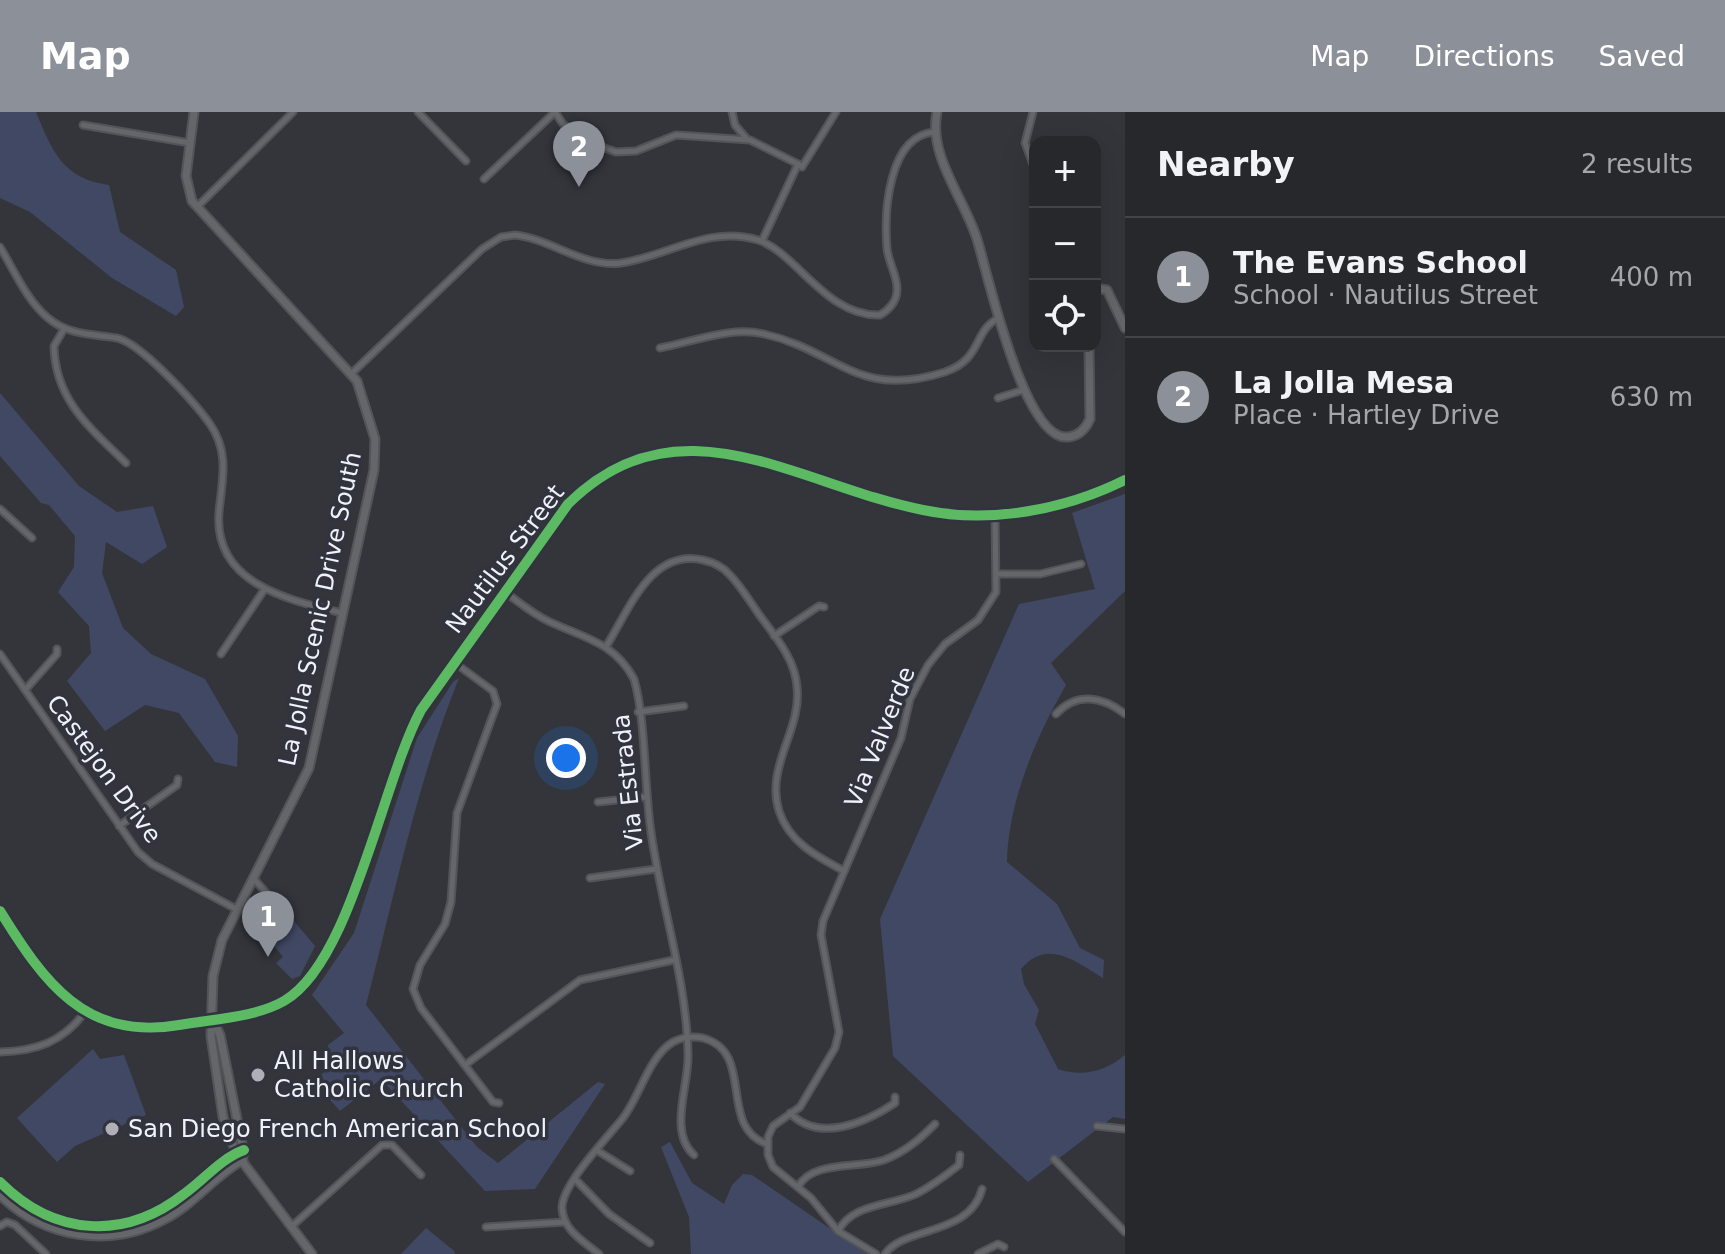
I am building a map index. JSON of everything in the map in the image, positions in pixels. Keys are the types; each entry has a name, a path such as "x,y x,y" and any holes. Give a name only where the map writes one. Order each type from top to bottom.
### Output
{"main road":[{"name":"La Jolla Scenic Drive South","path":"194,112 187,186 197,207 351,374 368,408 376,447 309,768 216,961 212,1019 220,1035 243,1160"},
{"path":"937,112 935,132 938,152 972,225 1023,390 1050,433 1073,437 1086,428 1091,412 1089,352"},
{"path":"1101,289 1107,290 1125,328"},
{"name":"Nautilus Street","path":"85,1012 133,1028 156,1029 260,1011 282,1003 299,992 323,961 345,916 403,744 455,662 568,504 585,487 648,453 686,448 722,451 912,508 960,515 995,515 1078,499 1125,480"},
{"path":"0,911 47,981 85,1012"},
{"path":"0,1182 21,1202 44,1215 74,1225 102,1228 129,1224 162,1211 240,1152"},
{"path":"0,1195 28,1217 72,1235 117,1235 165,1219 243,1160 312,1254"}],"street":[{"path":"197,207 293,112"},
{"path":"418,112 466,161"},
{"path":"484,179 555,112 563,124 616,152 636,151 676,135 750,140"},
{"path":"732,112 735,125 750,140 802,167 836,112"},
{"path":"1029,154 1025,143 1033,112"},
{"path":"83,125 190,143"},
{"path":"351,374 482,249 501,237 522,236 576,256 610,263 643,258 705,237 727,235 762,241 813,287 872,315 885,313 893,304 898,289 887,249 893,178 907,145 916,136 935,132"},
{"path":"762,241 798,164"},
{"path":"0,247 33,301 64,329 118,338 139,349 209,424 224,456 220,539 232,562 275,596 342,613"},
{"path":"660,348 750,332 775,337 857,375 905,379 947,371 965,362 973,356 983,332 1000,317"},
{"path":"64,329 54,346 60,386 79,417 126,463"},
{"path":"998,398 1023,390"},
{"path":"0,509 32,538"},
{"name":"Via Valverde","path":"767,1144 773,1126 800,1107 835,1048 839,1032 821,935 823,921 901,738 916,688 935,654 985,611 996,592 995,515"},
{"path":"607,645 651,574 667,563 698,558 723,568 774,636 795,672 798,706 775,779 778,807 802,845 844,871"},
{"path":"998,574 1040,574 1081,564"},
{"path":"221,654 264,590"},
{"name":"Via Estrada","path":"506,593 544,619 607,645 626,665 634,679 656,869 688,1036 687,1083 681,1115 685,1143 694,1155"},
{"path":"774,636 819,606 824,607"},
{"path":"25,690 57,654 57,649"},
{"name":"Castejon Drive","path":"0,654 119,826 152,864 238,910"},
{"path":"455,662 493,691 497,704 457,813 451,902 445,924 420,965 413,989 421,1008 493,1102 499,1103"},
{"path":"1056,714 1070,702 1089,698 1115,706 1125,714"},
{"path":"638,712 684,706"},
{"path":"119,826 177,785 178,779"},
{"path":"598,802 646,797"},
{"path":"590,878 656,869"},
{"path":"254,879 285,914"},
{"path":"465,1065 580,980 674,960"},
{"path":"0,1052 44,1047 85,1012"},
{"path":"599,1254 565,1222 563,1201 575,1179 635,1101 660,1054 673,1042 688,1036 706,1038 722,1051 737,1083 739,1120 752,1140 767,1144 773,1167 798,1187 838,1231 876,1254"},
{"path":"790,1113 813,1127 843,1127 878,1114 895,1103 895,1097"},
{"path":"798,1187 803,1177 813,1172 866,1165 895,1155 916,1142 935,1124"},
{"path":"1097,1126 1125,1129"},
{"path":"291,1227 382,1145 392,1145 421,1175"},
{"path":"598,1151 630,1171"},
{"path":"838,1231 850,1215 898,1201 935,1183 959,1165 960,1155"},
{"path":"1054,1159 1125,1232"},
{"path":"575,1179 609,1214 650,1243"},
{"path":"885,1254 893,1245 928,1234 963,1215 979,1202 982,1189"},
{"path":"0,1226 7,1222 15,1225 46,1254"},
{"path":"486,1227 565,1222"},
{"path":"978,1254 998,1244 1004,1247"}],"shaded area":[{"path":"0,112 36,112 54,151 70,170 93,182 109,185 120,232 176,270 184,307 176,316 112,278 30,212 0,198"},
{"path":"0,393 79,486 117,512 153,506 167,547 142,564 106,542 102,573 123,628 151,654 205,679 238,736 237,767 215,762 179,713 145,705 105,731 67,681 91,653 89,626 58,592 74,567 75,536 0,456"},
{"path":"1125,494 1125,591 1051,663 1066,685 1034,748 1018,793 1007,862 1057,904 1080,948 1104,960 1103,978 1072,960 1051,954 1031,960 1021,969 1024,984 1039,1010 1035,1024 1058,1069 1076,1073 1093,1071 1125,1055 1125,1119 1113,1117 1028,1182 893,1056 880,919 1019,604 1095,589 1072,513"},
{"path":"459,678 418,799 366,1005 477,1147 498,1163 598,1082 605,1084 535,1189 485,1191 381,1079 340,1111 314,1082 329,1067 328,1045 344,1033 312,995 354,933 417,738 453,682"},
{"path":"292,919 315,946 300,976 292,979 276,963 283,957 271,942 283,921"},
{"path":"93,1049 100,1059 124,1055 146,1115 75,1146 57,1162 17,1118"},
{"path":"670,1142 692,1183 724,1204 732,1185 743,1174 752,1175 867,1254 691,1254 689,1217 661,1147"},
{"path":"426,1228 454,1251 455,1254 401,1254"}],"cycle path":[{"path":"0,911 51,982 71,1001 93,1015 118,1024 146,1028 179,1025 246,1014 284,1001 308,981 347,911 421,710 568,504 610,472 653,455 696,451 740,456 876,498 948,514 1026,512 1077,499 1125,480"},
{"path":"0,1182 21,1200 66,1222 90,1226 114,1225 138,1220 161,1209 227,1159 244,1150"}],"place":[{"name":"La Jolla Mesa","path":"579,187"},
{"name":"The Evans School","path":"268,957"},
{"name":"All Hallows Catholic Church","path":"258,1075"},
{"name":"San Diego French American School","path":"112,1129"}]}
